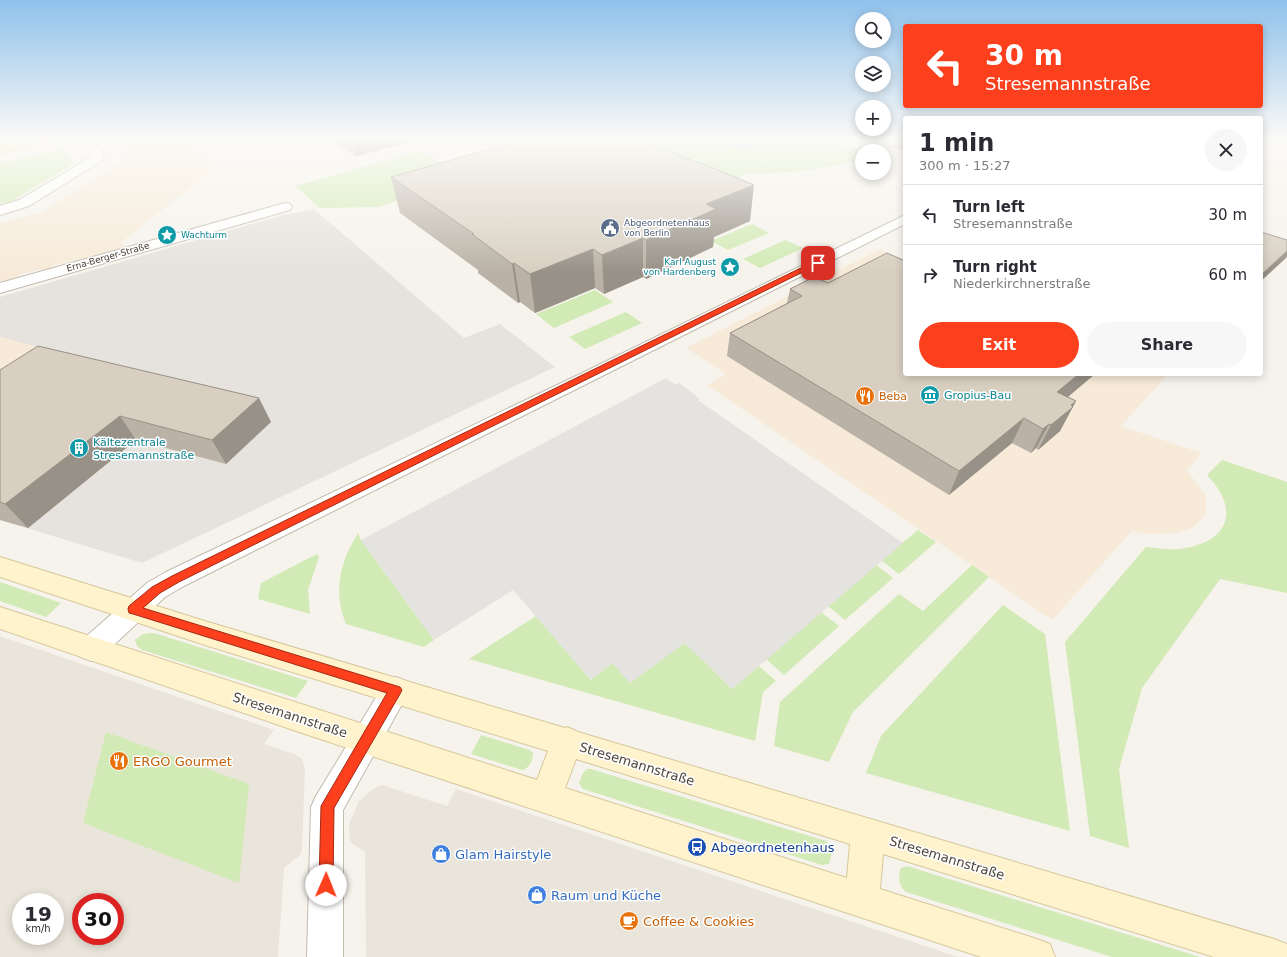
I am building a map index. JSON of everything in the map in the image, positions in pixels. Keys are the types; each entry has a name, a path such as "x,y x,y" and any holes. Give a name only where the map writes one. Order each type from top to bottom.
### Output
{"main road":[{"name":"Stresemannstraße","path":"0,567 396,690 1274,957"},
{"name":"Stresemannstraße","path":"0,618 367,740 1037,957"},
{"path":"546,798 567,742"},
{"path":"862,900 868,834"}],"street":[{"path":"0,211 24,203 57,183"},
{"name":"Erna-Berger-Straße","path":"0,288 285,207"},
{"path":"91,649 133,609 156,590 175,579 598,372 903,219"},
{"path":"324,957 327,806 396,690"}],"shaded area":[{"path":"88,183 197,183 121,242 125,248 79,261 74,260 54,265 52,268 44,271 40,269 19,275 17,278 9,281 0,281 0,223 41,213"},
{"path":"314,209 464,338 500,324 555,367 142,563 0,520 76,357 0,337 0,297 283,215"},
{"path":"880,249 903,259 903,376 1166,376 1121,426 1201,453 1187,470 1206,496 1206,510 1203,518 1192,528 1177,533 1148,534 1132,531 1052,620 707,385 726,374 686,348"},
{"path":"0,337 76,357 0,406"},
{"path":"666,378 676,385 679,383 700,399 698,400 903,543 732,689 685,643 630,683 612,663 591,680 513,590 434,640 361,540"},
{"path":"0,636 274,730 264,744 294,754 302,759 305,769 302,849 300,855 284,868 278,957 0,957"},
{"path":"382,785 447,806 456,789 958,957 366,957 365,852 350,842 349,824 359,801 373,789"}],"green space":[{"path":"0,183 42,183 10,202 0,204"},
{"path":"307,183 454,183 377,207 320,208 295,186"},
{"path":"752,224 769,233 728,250 711,241"},
{"path":"785,240 803,248 760,268 743,259"},
{"path":"595,290 613,302 554,328 536,314"},
{"path":"626,312 642,323 585,349 569,337"},
{"path":"1222,460 1287,482 1287,593 1220,579 1142,688 1119,769 1129,848 1090,836 1065,642 1146,547 1171,549 1186,548 1201,544 1213,537 1221,529 1225,520 1226,510 1223,499 1217,487 1207,475"},
{"path":"918,530 936,542 899,574 881,560"},
{"path":"358,533 361,540 434,640 424,647 346,624 340,600 340,577 347,555"},
{"path":"317,554 319,557 308,590 310,614 258,599 261,583"},
{"path":"876,565 893,578 845,620 828,606"},
{"path":"972,565 989,577 853,712 829,762 774,746 780,702 899,594 923,611"},
{"path":"0,582 61,603 46,617 0,601"},
{"path":"1003,605 1045,634 1070,831 866,773 881,736"},
{"path":"821,612 839,626 784,675 766,659"},
{"path":"536,616 591,680 612,663 685,643 732,689 759,666 776,681 763,692 755,741 469,659"},
{"path":"154,633 308,681 296,698 142,650 137,646 135,640 143,634"},
{"path":"106,732 249,784 239,883 83,823"},
{"path":"481,735 530,750 533,753 530,764 527,768 522,770 471,754"},
{"path":"587,769 826,841 830,846 831,852 829,864 822,865 583,789 579,783 583,773"},
{"path":"907,866 1200,957 1112,957 906,892 901,887 899,874 901,868"}],"building":[{"path":"399,183 748,183 754,185 706,204 716,209 646,240 643,238 602,255 593,249 530,274 514,263 512,264 472,234 474,234"},
{"path":"1263,233 1287,240 1287,251 1263,273"},
{"name":"Gropius-Bau","path":"887,253 903,260 903,376 1077,376 1057,392 1076,401 1071,405 1073,407 1051,425 1049,424 1043,429 1024,418 959,471 730,333 802,296 790,289 814,277 828,283"},
{"path":"38,346 259,398 212,440 120,416 5,504 0,502 0,370"}],"place":[{"name":"Abgeordnetenhaus von Berlin","path":"610,228"},
{"name":"Wachturm","path":"167,235"},
{"name":"Karl August von Hardenberg","path":"730,267"},
{"name":"Gropius-Bau","path":"930,395"},
{"name":"Beba","path":"865,396"},
{"name":"Kältezentrale Stresemannstraße","path":"79,448"},
{"name":"ERGO Gourmet","path":"119,761"},
{"name":"Abgeordnetenhaus","path":"697,847"},
{"name":"Glam Hairstyle","path":"441,854"},
{"name":"Raum und Küche","path":"537,895"},
{"name":"Coffee & Cookies","path":"629,921"}],"route":[{"path":"326,885 327,806 396,690 208,634 133,609 156,590 175,579 585,379 818,263"}]}
